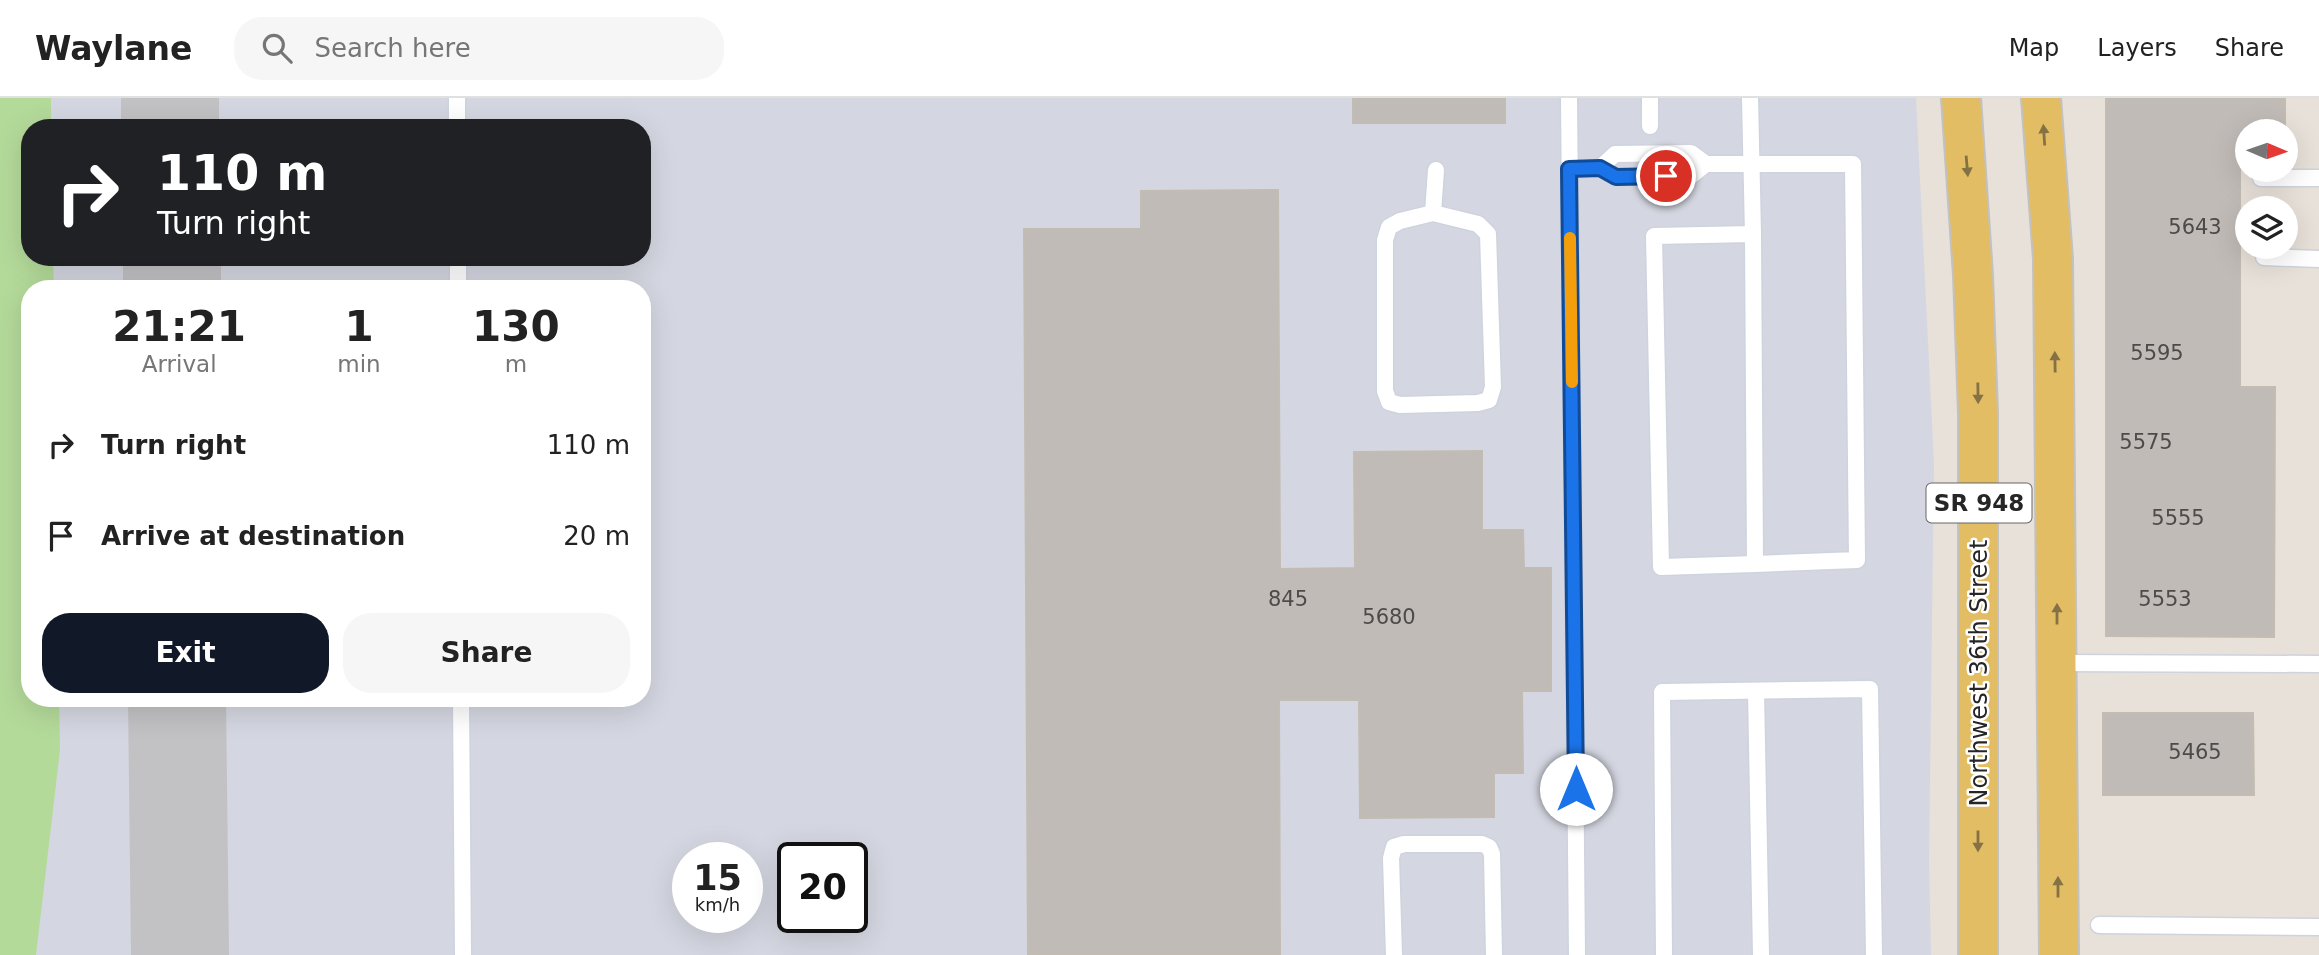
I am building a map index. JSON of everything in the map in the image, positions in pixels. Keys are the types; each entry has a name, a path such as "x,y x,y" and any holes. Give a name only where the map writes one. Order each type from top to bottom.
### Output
{"main road":[{"name":"Northwest 36th Street","path":"1961,98 1973,262 1978,400 1978,955"},
{"name":"SR 948","path":"2041,98 2053,259 2059,955"}],"lane":[{"path":"457,98 457,119"},
{"path":"1569,98 1577,955"},
{"path":"1650,98 1650,126"},
{"path":"1750,98 1755,564"},
{"path":"1600,168 1615,154 1691,153 1706,164"},
{"path":"1569,169 1600,168 1616,177 1628,177 1692,174 1706,164 1853,164 1857,560 1661,567 1654,236 1753,234"},
{"path":"1433,213 1436,170"},
{"path":"2298,178 2319,178"},
{"path":"1433,213 1478,224 1488,234 1493,387 1489,400 1478,403 1400,405 1389,402 1385,391 1385,240 1389,227 1400,221 1433,213"},
{"path":"2298,258 2319,259"},
{"path":"2057,663 2319,664"},
{"path":"1664,955 1662,692 1870,689 1874,955"},
{"path":"1756,691 1761,955"},
{"path":"461,707 463,955"},
{"path":"1394,955 1391,858 1394,846 1482,844 1489,847 1492,854 1494,955"},
{"path":"2099,925 2319,927"}],"shaded area":[{"path":"0,98 1916,98 1934,464 1929,860 1931,955 0,955"}],"green space":[{"path":"0,98 51,98 51,119 21,119 21,266 53,266 54,280 21,280 21,707 59,707 60,750 36,955 0,955"}],"building":[{"path":"1353,98 1505,98 1505,123 1353,123"},
{"path":"2106,98 2285,98 2285,119 2235,119 2235,182 2240,182 2240,196 2235,196 2235,259 2240,259 2240,387 2275,387 2274,637 2106,636"},
{"path":"1278,190 1280,569 1355,568 1354,452 1482,451 1482,530 1523,530 1524,568 1551,568 1551,691 1522,691 1523,773 1494,773 1494,817 1360,818 1359,700 1279,700 1280,955 1028,955 1024,229 1141,229 1141,191"},
{"path":"2103,713 2253,713 2254,795 2103,795"}],"taxiway":[{"path":"170,98 170,119"},
{"path":"172,266 172,280"},
{"path":"177,707 180,955"}],"slow traffic":[{"path":"1570,238 1572,382"}],"route":[{"path":"1576,789 1569,169 1600,168 1616,177 1666,176"}]}
